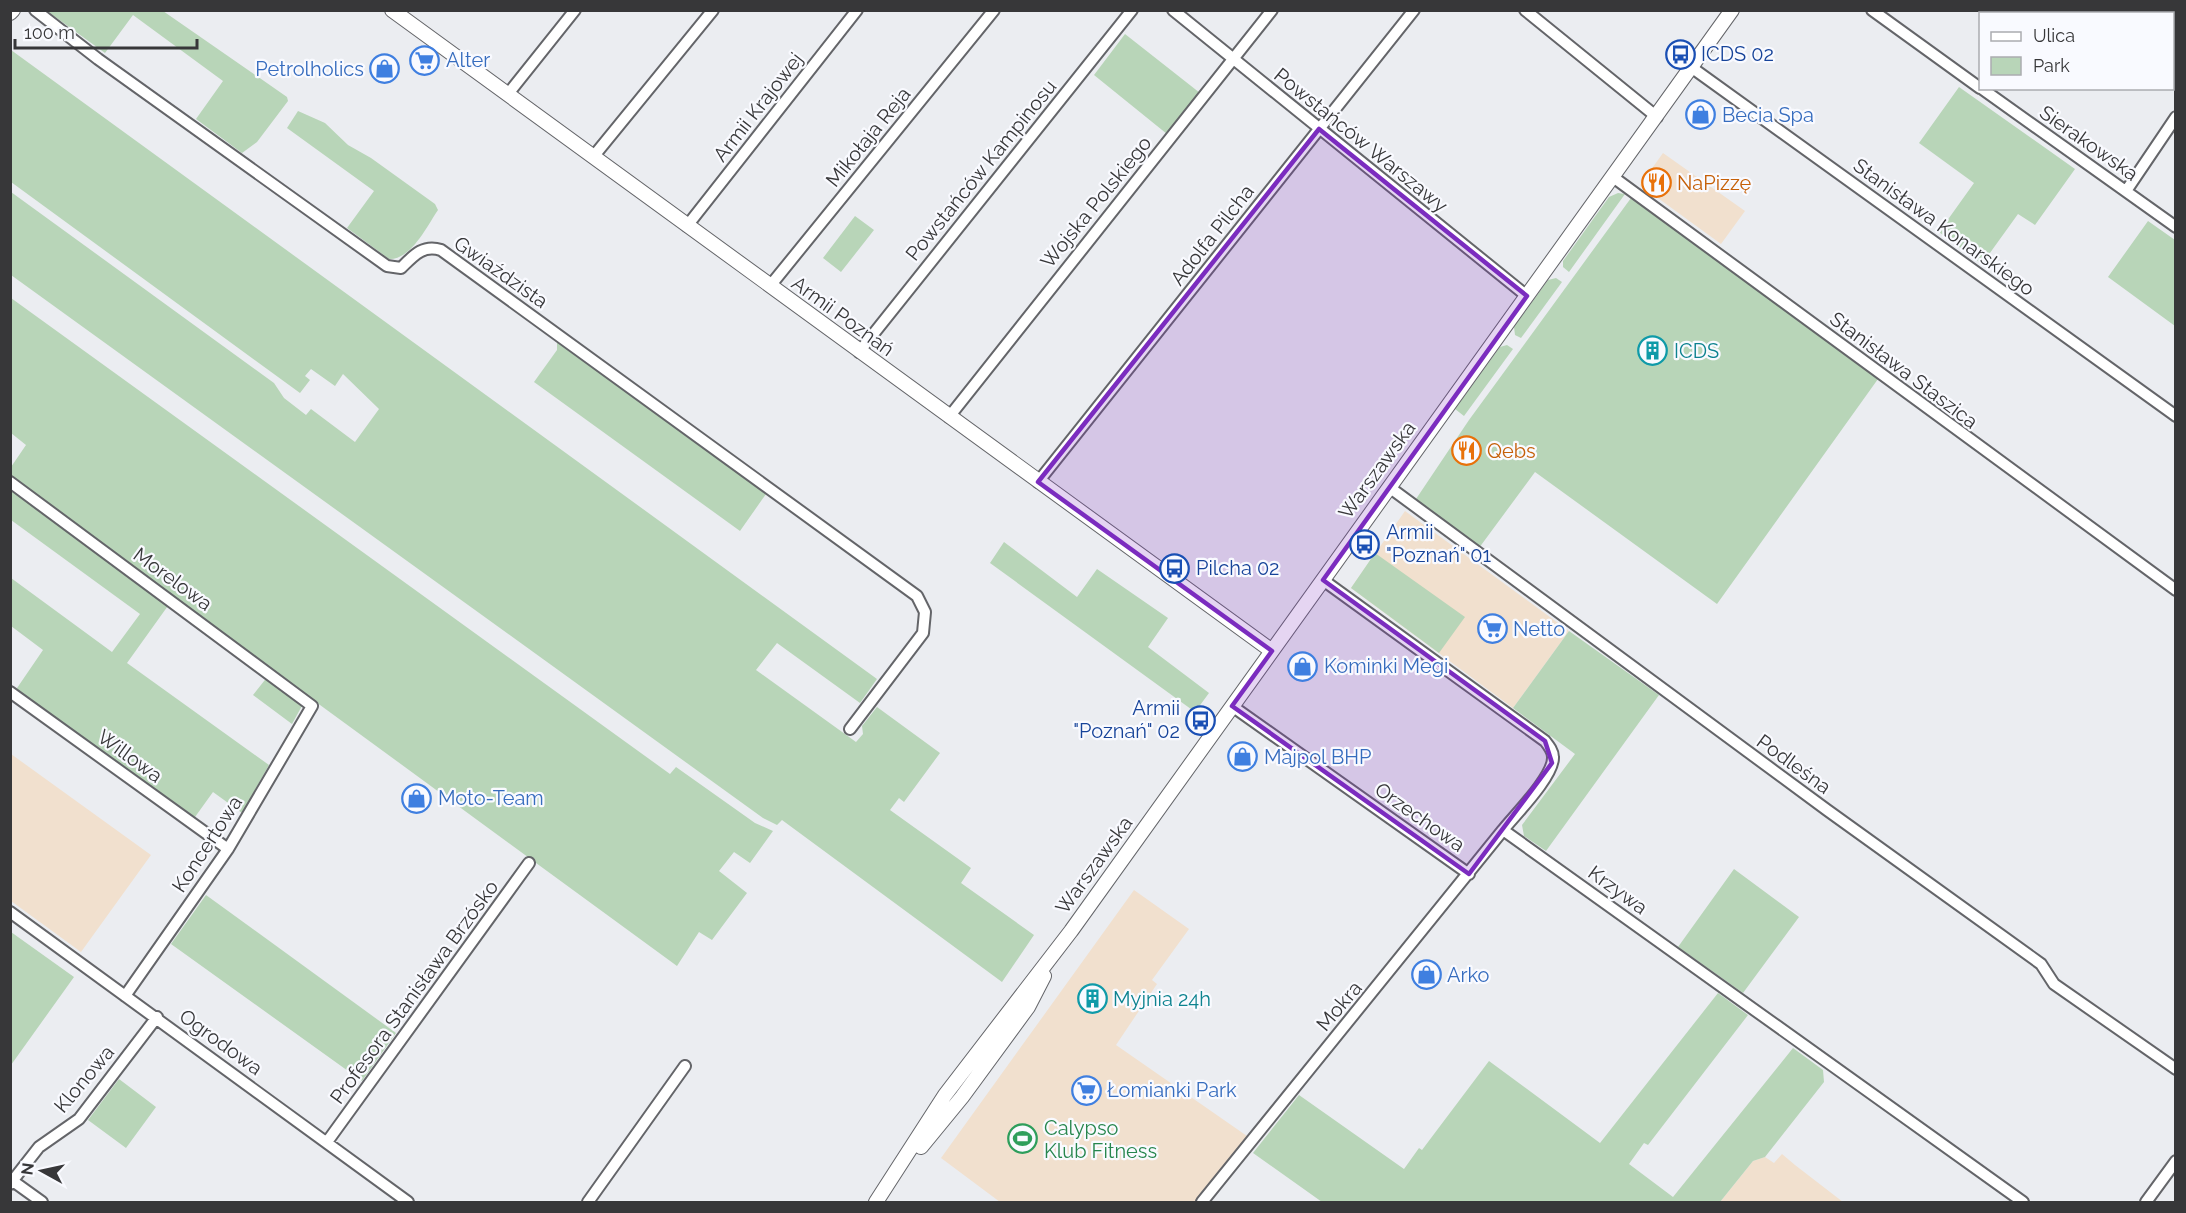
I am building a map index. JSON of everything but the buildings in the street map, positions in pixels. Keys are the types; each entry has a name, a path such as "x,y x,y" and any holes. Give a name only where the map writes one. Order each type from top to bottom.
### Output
{"street":[{"name":"Gwiaździsta","path":"35,10 98,59 387,266 401,268 423,249 431,247 441,250 917,596 925,612 925,626 921,636 850,729"},
{"name":"Armii Poznań","path":"393,10 1272,651"},
{"path":"508,94 575,10"},
{"path":"593,157 713,10"},
{"name":"Armii Krajowej","path":"687,226 857,10"},
{"name":"Mikołaja Reja","path":"770,286 994,10"},
{"name":"Powstańców Kampinosu","path":"859,352 1132,10"},
{"name":"Powstańców Warszawy","path":"1173,10 1527,296"},
{"name":"Wojska Polskiego","path":"949,417 1272,10"},
{"name":"Adolfa Pilcha","path":"1038,482 1414,10"},
{"path":"1525,10 1657,117"},
{"name":"Warszawska","path":"876,1203 944,1109 1028,1007 1055,953 1732,10"},
{"name":"Sierakowska","path":"1872,10 1979,87"},
{"name":"Stanisława Konarskiego","path":"1691,67 2175,416"},
{"name":"Sierakowska","path":"1984,90 2175,227"},
{"path":"2126,191 2175,117"},
{"name":"Stanisława Staszica","path":"1613,177 2175,590"},
{"name":"Morelowa","path":"10,482 312,706"},
{"name":"Podleśna","path":"1389,487 1827,810 2041,964 2054,984 2175,1069"},
{"path":"1323,580 1545,741 1553,756 1548,773 1503,830"},
{"name":"Willowa","path":"10,692 228,849"},
{"name":"Koncertowa","path":"125,996 228,849 312,706"},
{"name":"Orzechowa","path":"1232,706 1469,874"},
{"name":"Mokra","path":"1202,1203 1503,830"},
{"name":"Krzywa","path":"1503,830 2023,1203"},
{"name":"Profesora Stanisława Brzósko","path":"327,1142 529,863"},
{"name":"Ogrodowa","path":"10,912 157,1017 408,1203"},
{"name":"Klonowa","path":"11,1181 39,1148 79,1119 157,1017"},
{"path":"588,1203 685,1066"},
{"path":"2146,1203 2175,1161"},
{"path":"11,1181 42,1203"}],"highlighted area":[{"path":"1319,129 1527,296 1323,580 1545,741 1552,763 1469,874 1232,706 1272,651 1038,482"}],"shaded area":[{"path":"1663,153 1745,211 1721,244 1640,185"},
{"path":"1405,511 1569,631 1513,708 1351,588"},
{"path":"11,754 151,855 81,952 11,901"},
{"name":"Łomianki Park","path":"1134,890 1189,929 1152,980 1157,984 1116,1045 1247,1136 1194,1202 1000,1202 941,1158"},
{"path":"1782,1154 1843,1202 1720,1202 1753,1161 1765,1157 1774,1163"}],"green space":[{"path":"47,11 163,11 287,97 288,101 257,142 242,153 196,119 223,81 133,15 105,53"},
{"path":"1125,34 1200,93 1167,134 1094,75"},
{"path":"11,50 877,679 860,703 777,643 756,670 856,742 863,734 862,726 877,707 940,753 904,802 899,798 890,810 971,868 961,883 1034,935 1002,982 782,820 777,825 763,818 11,275 11,192 274,383 284,398 306,415 311,409 355,442 379,409 343,374 335,386 311,369 305,376 310,380 300,393 11,182"},
{"path":"1959,87 2075,169 2035,225 2018,214 1982,264 1939,232 1974,183 1919,143"},
{"path":"298,111 325,123 348,145 371,158 435,204 438,210 418,241 404,254 389,259 347,228 374,191 287,128"},
{"path":"1618,193 1625,194 1569,272 1563,267 1563,261 1609,197"},
{"path":"1631,198 1878,379 1717,604 1535,472 1479,548 1416,499 1469,420"},
{"path":"855,216 874,230 841,272 823,258"},
{"path":"2148,221 2175,240 2175,326 2108,277"},
{"path":"1556,278 1562,282 1521,338 1515,335 1514,327 1548,280"},
{"path":"11,298 670,774 676,767 755,823 773,831 750,863 734,852 719,871 747,893 712,940 699,932 677,966 11,479 11,467 26,445 11,433"},
{"path":"557,341 766,494 740,531 534,382 557,350"},
{"path":"1507,345 1513,349 1464,416 1455,409 1500,347"},
{"path":"12,488 170,603 127,663 269,765 242,813 213,792 195,817 15,691 43,650 11,626 11,578 112,652 140,614 11,520"},
{"path":"1004,542 1077,597 1097,569 1168,618 1148,647 1209,693 1195,712 990,563"},
{"path":"1375,553 1465,617 1439,653 1351,588"},
{"path":"1569,631 1659,695 1546,851 1524,836 1522,825 1575,754 1513,708"},
{"path":"268,676 303,704 292,724 253,695"},
{"path":"1734,869 1799,917 1743,993 1678,947"},
{"path":"206,895 396,1033 362,1081 171,944"},
{"path":"11,932 74,977 10,1065"},
{"path":"1718,993 1748,1015 1648,1145 1644,1143 1629,1164 1673,1197 1793,1048 1823,1070 1824,1082 1765,1157 1753,1161 1720,1202 1322,1202 1253,1153 1299,1095 1404,1169 1419,1148 1422,1150 1489,1061 1600,1143"},
{"path":"119,1079 156,1107 126,1148 88,1120"}],"place":[{"name":"ICDS 02","path":"1680,54"},
{"name":"Alter","path":"425,60"},
{"name":"Petrolholics","path":"385,69"},
{"name":"Becia Spa","path":"1701,115"},
{"name":"NaPizzę","path":"1656,183"},
{"name":"ICDS","path":"1653,351"},
{"name":"Qebs","path":"1466,451"},
{"name":"Armii \"Poznań\" 01","path":"1365,544"},
{"name":"Pilcha 02","path":"1175,568"},
{"name":"Netto","path":"1492,629"},
{"name":"Kominki Megi","path":"1303,666"},
{"name":"Armii \"Poznań\" 02","path":"1201,720"},
{"name":"Majpol BHP","path":"1243,757"},
{"name":"Moto-Team","path":"417,798"},
{"name":"Arko","path":"1426,975"},
{"name":"Myjnia 24h","path":"1092,999"},
{"name":"Łomianki Park","path":"1086,1090"},
{"name":"Calypso Klub Fitness","path":"1023,1139"}]}
